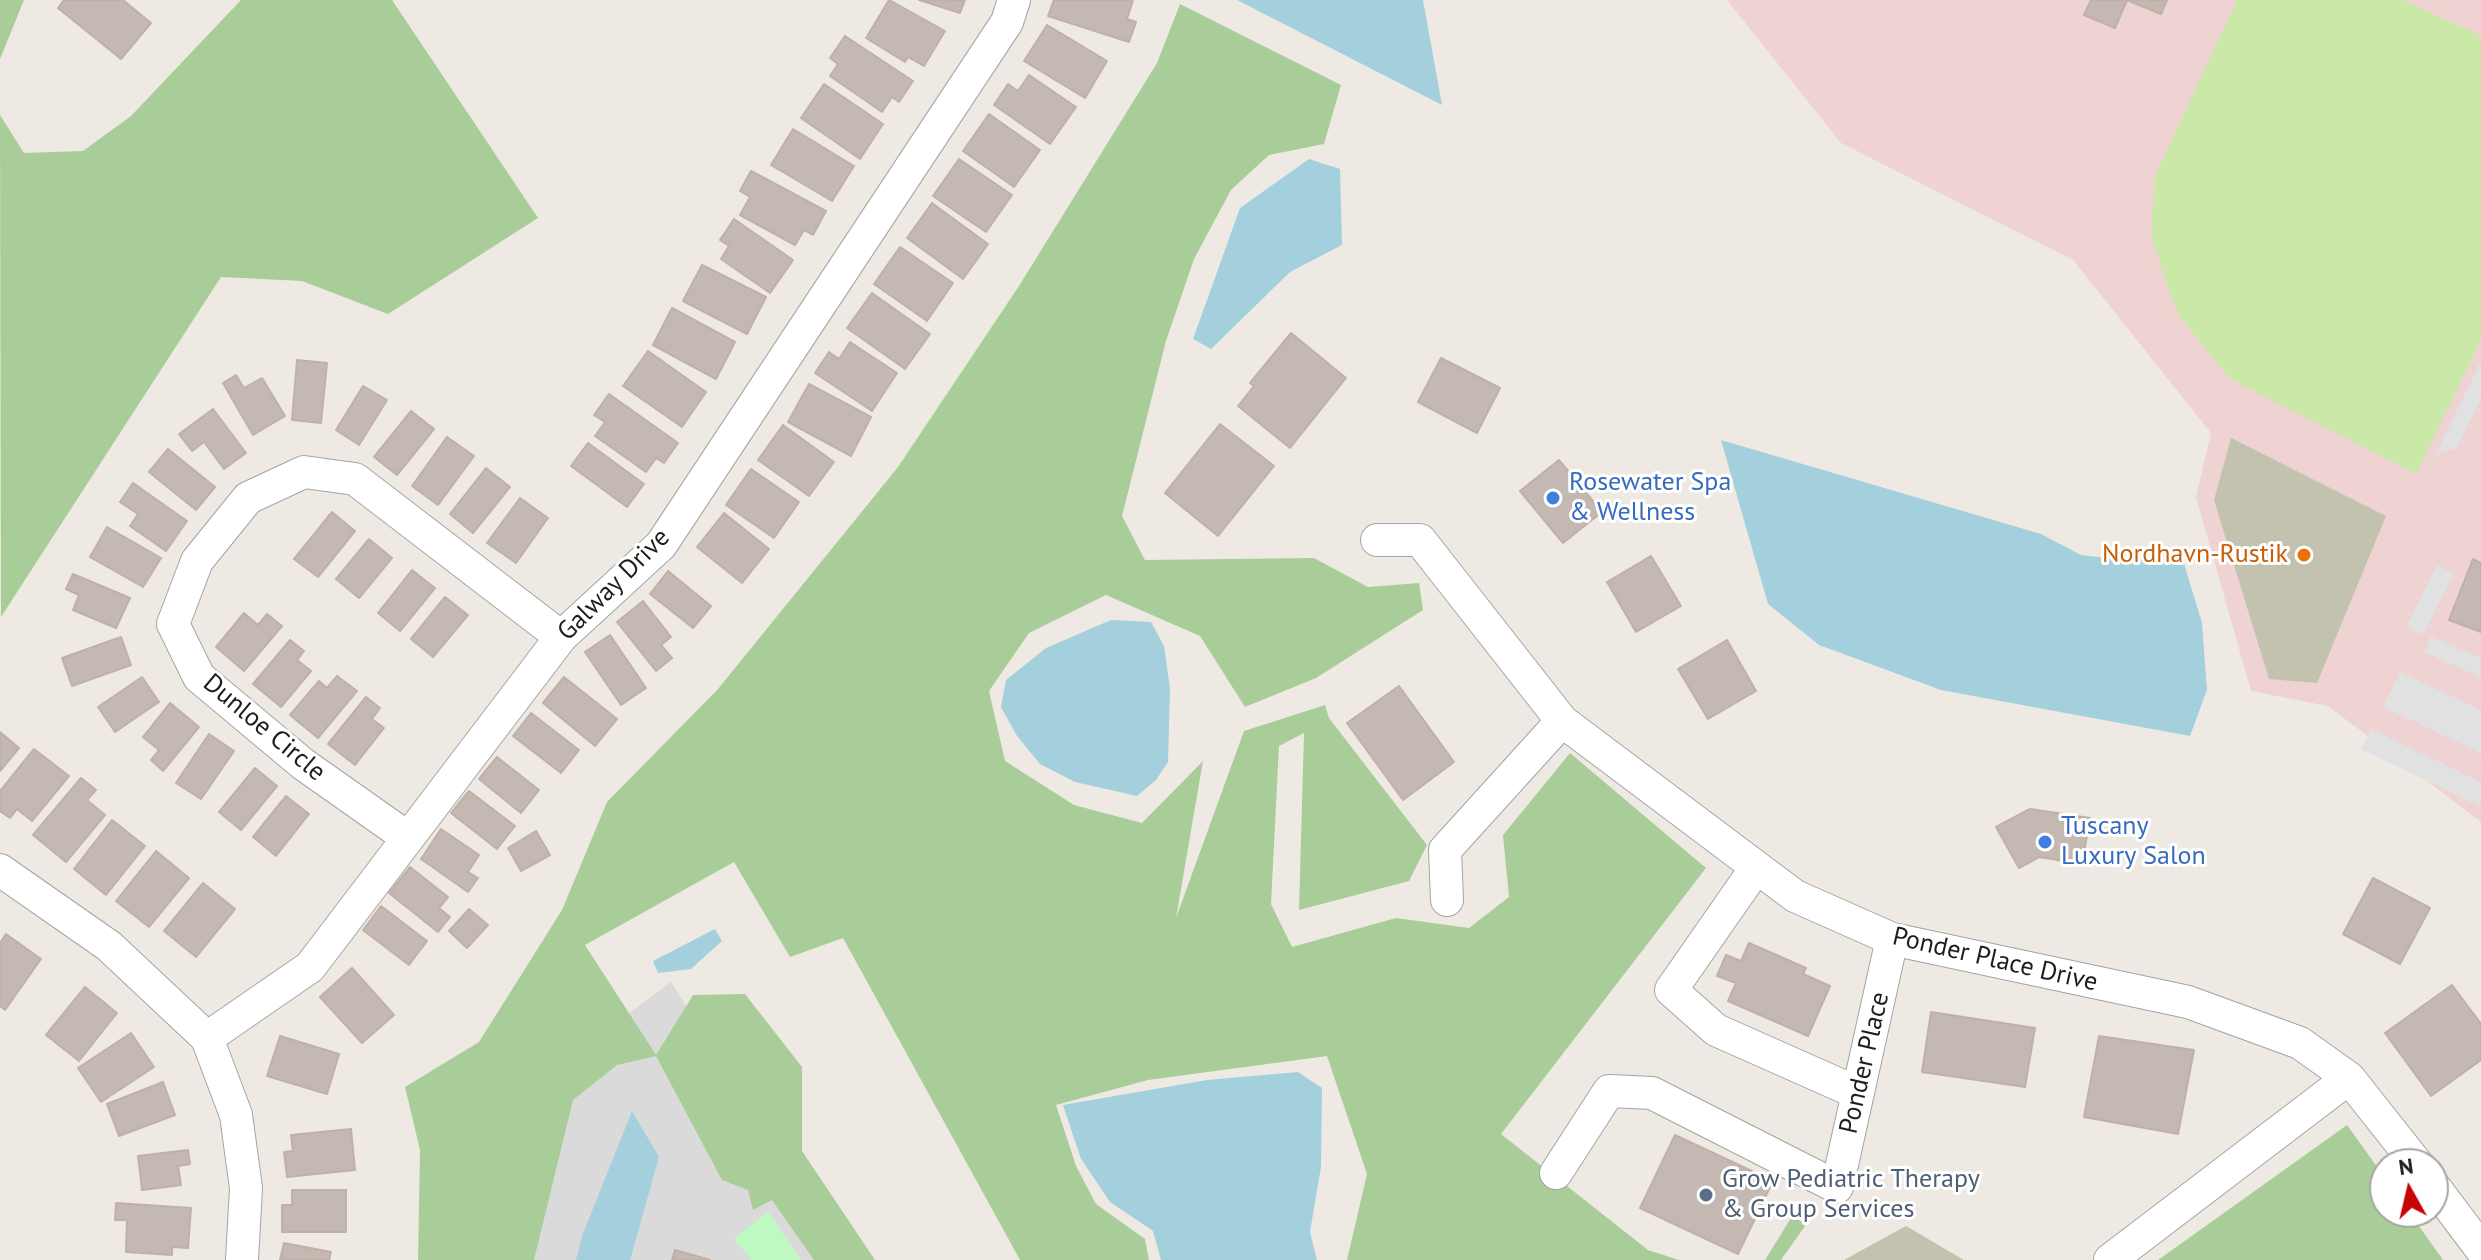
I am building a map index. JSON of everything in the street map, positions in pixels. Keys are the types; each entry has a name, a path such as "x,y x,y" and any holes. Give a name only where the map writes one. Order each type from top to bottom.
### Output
{"street":[{"name":"Galway Drive","path":"207,1038 310,967 561,637 661,545 1007,22 1014,0"},
{"name":"Dunloe Circle","path":"408,838 303,764 199,677 173,624 197,561 248,498 304,472 355,479 561,637"},
{"name":"Ponder Place Drive","path":"1377,540 1420,540 1562,721 1795,896 1892,939 2188,1002 2300,1043 2349,1078 2404,1148"},
{"path":"1447,900 1445,850 1562,721"},
{"path":"1756,868 1671,990 1716,1030 1858,1093"},
{"path":"0,870 109,946 207,1038 236,1115 246,1188 242,1260"},
{"name":"Ponder Place","path":"1556,1173 1609,1091 1652,1093 1837,1187 1892,939"},
{"path":"2110,1260 2349,1078"},
{"path":"2449,1206 2481,1249"}],"shaded area":[{"path":"1727,0 2481,0 2481,822 2328,706 2251,691 2196,497 2211,433 2073,260 1841,143"},
{"path":"2481,360 2481,399 2457,448 2435,456"},
{"path":"2231,438 2386,516 2317,683 2269,679 2214,500"},
{"path":"2437,565 2454,574 2423,635 2406,627"},
{"path":"2431,636 2481,658 2480,677 2424,652"},
{"path":"2400,672 2481,710 2481,753 2383,707"},
{"path":"2371,729 2481,782 2481,807 2361,749"},
{"path":"671,982 849,1260 518,1260 549,1073"},
{"path":"1906,1226 1964,1260 1844,1260"}],"green space":[{"path":"0,0 24,0 0,59"},
{"path":"241,0 392,0 538,218 388,314 302,281 221,277 1,617 0,115 24,153 83,151 131,116"},
{"path":"2237,0 2403,0 2481,36 2481,340 2416,474 2229,378 2176,311 2151,236 2155,176"},
{"path":"1180,4 1341,85 1324,144 1269,155 1231,190 1194,259 1166,341 1122,516 1145,560 1314,558 1368,587 1419,583 1423,610 1316,678 1245,707 1200,636 1106,595 1029,633 989,691 1005,761 1074,805 1142,823 1203,761 1176,918 1244,731 1325,705 1329,718 1427,845 1409,881 1299,910 1304,733 1279,746 1271,904 1292,947 1396,918 1469,928 1509,897 1503,835 1570,753 1706,868 1501,1134 1648,1250 1679,1260 1347,1260 1367,1174 1327,1056 1148,1080 1056,1105 1076,1166 1096,1204 1145,1239 1149,1260 1020,1260 843,938 790,957 734,862 585,945 656,1055 693,995 745,994 802,1067 802,1151 875,1260 814,1260 772,1200 753,1210 748,1190 722,1180 656,1056 617,1065 573,1100 534,1260 418,1260 420,1150 405,1087 479,1042 562,910 607,802 718,689 898,467 1019,286 1157,63"},
{"path":"2347,1125 2369,1156 2369,1228 2420,1228 2443,1260 2158,1260"},
{"path":"768,1212 801,1260 751,1260 734,1238"},
{"path":"1794,1213 1805,1226 1781,1260 1765,1260"}],"water":[{"path":"1237,0 1423,0 1442,105"},
{"path":"1309,159 1340,169 1342,245 1290,272 1211,349 1193,339 1240,208"},
{"path":"1721,440 2041,534 2081,555 2132,561 2179,547 2202,623 2207,690 2190,736 1941,690 1819,645 1768,604"},
{"path":"1111,620 1151,622 1164,646 1170,688 1168,762 1156,780 1137,796 1075,782 1040,764 1017,736 1001,707 1006,680 1046,648"},
{"path":"715,929 722,941 691,969 658,973 653,961"},
{"path":"1298,1072 1322,1088 1321,1167 1310,1232 1317,1260 1161,1260 1153,1231 1110,1202 1081,1159 1063,1105 1207,1080"},
{"path":"632,1111 659,1157 630,1260 576,1260 582,1236"}],"building":[{"path":"64,0 123,0 151,23 121,59 58,8"},
{"path":"889,0 945,31 924,66 908,57 905,62 866,38"},
{"path":"919,0 965,0 960,13"},
{"path":"1054,0 1133,0 1127,19 1136,22 1129,42 1048,16"},
{"path":"2091,0 2127,0 2115,28 2084,15"},
{"path":"2127,0 2167,0 2161,14"},
{"path":"1047,25 1107,61 1085,98 1024,61"},
{"path":"845,36 913,81 899,102 892,97 882,112 830,76 838,64 830,58"},
{"path":"1029,75 1076,107 1050,144 994,105 1008,84 1018,91"},
{"path":"824,84 883,124 860,159 801,118"},
{"path":"989,114 1040,150 1014,187 963,151"},
{"path":"793,129 854,166 832,201 771,165"},
{"path":"959,159 1012,195 986,232 933,196"},
{"path":"751,171 826,211 813,235 804,230 795,245 740,215 750,197 740,191"},
{"path":"932,203 988,244 963,279 907,238"},
{"path":"734,219 793,260 770,293 721,259 729,246 720,240"},
{"path":"900,247 953,283 927,321 874,284"},
{"path":"702,265 766,297 747,334 683,301"},
{"path":"872,293 930,334 905,369 847,328"},
{"path":"672,308 735,342 716,379 653,345"},
{"path":"1291,333 1346,378 1290,448 1238,406 1254,386 1250,383"},
{"path":"850,342 897,373 872,411 815,373 829,352 839,359"},
{"path":"648,351 706,392 682,427 623,386"},
{"path":"1441,358 1500,388 1477,433 1418,402"},
{"path":"297,360 327,363 321,423 292,420"},
{"path":"236,375 244,388 262,378 285,416 253,435 223,383"},
{"path":"809,384 871,417 851,456 788,422"},
{"path":"363,386 387,400 359,445 336,430"},
{"path":"609,394 678,443 664,463 656,458 646,472 595,436 605,422 594,415"},
{"path":"213,409 246,453 224,469 204,442 192,451 179,434"},
{"path":"411,411 434,429 397,475 374,457"},
{"path":"1220,424 1274,466 1218,536 1165,493"},
{"path":"783,425 834,462 809,496 758,460"},
{"path":"447,437 474,456 438,505 412,486"},
{"path":"588,443 644,484 627,507 571,466"},
{"path":"168,449 215,487 196,510 149,472"},
{"path":"1559,460 1602,512 1563,543 1520,491"},
{"path":"486,468 510,487 473,533 450,514"},
{"path":"751,469 799,502 774,538 726,505"},
{"path":"133,483 187,521 166,551 130,526 138,514 120,502"},
{"path":"520,498 548,518 516,563 487,543"},
{"path":"332,512 355,531 318,577 294,559"},
{"path":"724,513 769,549 742,583 697,547"},
{"path":"107,527 161,558 143,587 90,557"},
{"path":"369,539 392,558 359,598 336,579"},
{"path":"1651,556 1681,606 1636,632 1607,582"},
{"path":"2473,559 2481,563 2481,632 2449,620"},
{"path":"412,570 435,588 400,631 378,613"},
{"path":"668,571 711,606 693,628 650,594"},
{"path":"73,574 130,598 116,628 73,610 79,595 66,589"},
{"path":"445,597 468,615 433,657 411,639"},
{"path":"643,601 671,637 661,645 672,658 656,671 617,622"},
{"path":"244,613 258,625 267,614 282,626 244,671 216,647"},
{"path":"610,635 646,688 621,705 585,652"},
{"path":"121,637 131,665 72,686 62,658"},
{"path":"290,640 304,651 297,660 311,671 281,707 253,684"},
{"path":"1727,640 1756,691 1708,719 1678,669"},
{"path":"337,676 357,691 318,738 290,715 319,681 327,688"},
{"path":"142,677 159,702 115,732 98,707"},
{"path":"564,677 617,719 595,746 543,703"},
{"path":"1399,686 1454,762 1403,800 1347,723"},
{"path":"366,697 380,708 372,719 384,728 355,765 328,744"},
{"path":"170,703 199,727 163,771 151,760 159,750 143,737"},
{"path":"531,713 579,750 561,773 513,736"},
{"path":"0,732 19,748 0,771"},
{"path":"209,734 234,751 201,799 176,783"},
{"path":"34,749 69,776 32,821 17,809 10,818 0,811 0,791"},
{"path":"497,757 539,790 521,813 479,779"},
{"path":"255,768 277,786 241,830 219,812"},
{"path":"81,778 96,790 87,800 105,815 66,862 33,835"},
{"path":"469,791 515,826 497,849 451,813"},
{"path":"286,796 309,814 276,856 253,837"},
{"name":"Tuscany Luxury Salon","path":"2030,809 2090,818 2082,864 2039,857 2019,868 1996,827"},
{"path":"112,820 145,846 106,895 74,869"},
{"path":"441,829 479,855 468,872 478,878 468,892 421,859"},
{"path":"536,831 550,855 521,871 508,848"},
{"path":"156,851 189,878 149,927 116,901"},
{"path":"410,867 448,897 439,908 450,917 438,932 389,893"},
{"path":"2373,878 2430,908 2400,964 2343,934"},
{"path":"203,883 235,909 196,957 164,931"},
{"path":"381,906 427,941 409,965 363,930"},
{"path":"469,909 488,925 467,948 449,931"},
{"path":"6,934 41,959 5,1010 0,1006 0,943"},
{"path":"1749,943 1806,968 1803,974 1830,986 1808,1036 1728,1001 1736,983 1717,976 1726,955 1741,961"},
{"path":"352,968 394,1015 362,1043 320,997"},
{"path":"2452,985 2481,1024 2481,1060 2431,1096 2385,1033"},
{"path":"85,987 117,1013 79,1061 46,1035"},
{"path":"1931,1012 2035,1028 2025,1087 1922,1072"},
{"path":"131,1033 154,1067 101,1102 78,1068"},
{"path":"280,1036 339,1054 327,1094 267,1076"},
{"path":"2099,1036 2194,1050 2178,1134 2084,1117"},
{"path":"163,1082 175,1115 119,1136 107,1104"},
{"path":"351,1129 355,1170 287,1177 284,1152 293,1151 291,1135"},
{"name":"Grow Pediatric Therapy & Group Services","path":"1675,1135 1773,1181 1738,1254 1640,1208"},
{"path":"188,1150 190,1164 178,1166 181,1185 142,1190 138,1156"},
{"path":"292,1190 346,1190 346,1232 282,1232 282,1205 292,1205"},
{"path":"116,1203 191,1208 188,1248 172,1247 172,1255 126,1252 127,1220 115,1220"},
{"path":"284,1243 331,1252 329,1260 280,1260"},
{"path":"675,1250 710,1260 672,1260"}],"place":[{"name":"Rosewater Spa & Wellness","path":"1553,498"},
{"name":"Nordhavn-Rustik","path":"2304,555"},
{"name":"Tuscany Luxury Salon","path":"2045,842"},
{"name":"Grow Pediatric Therapy & Group Services","path":"1706,1195"}]}
